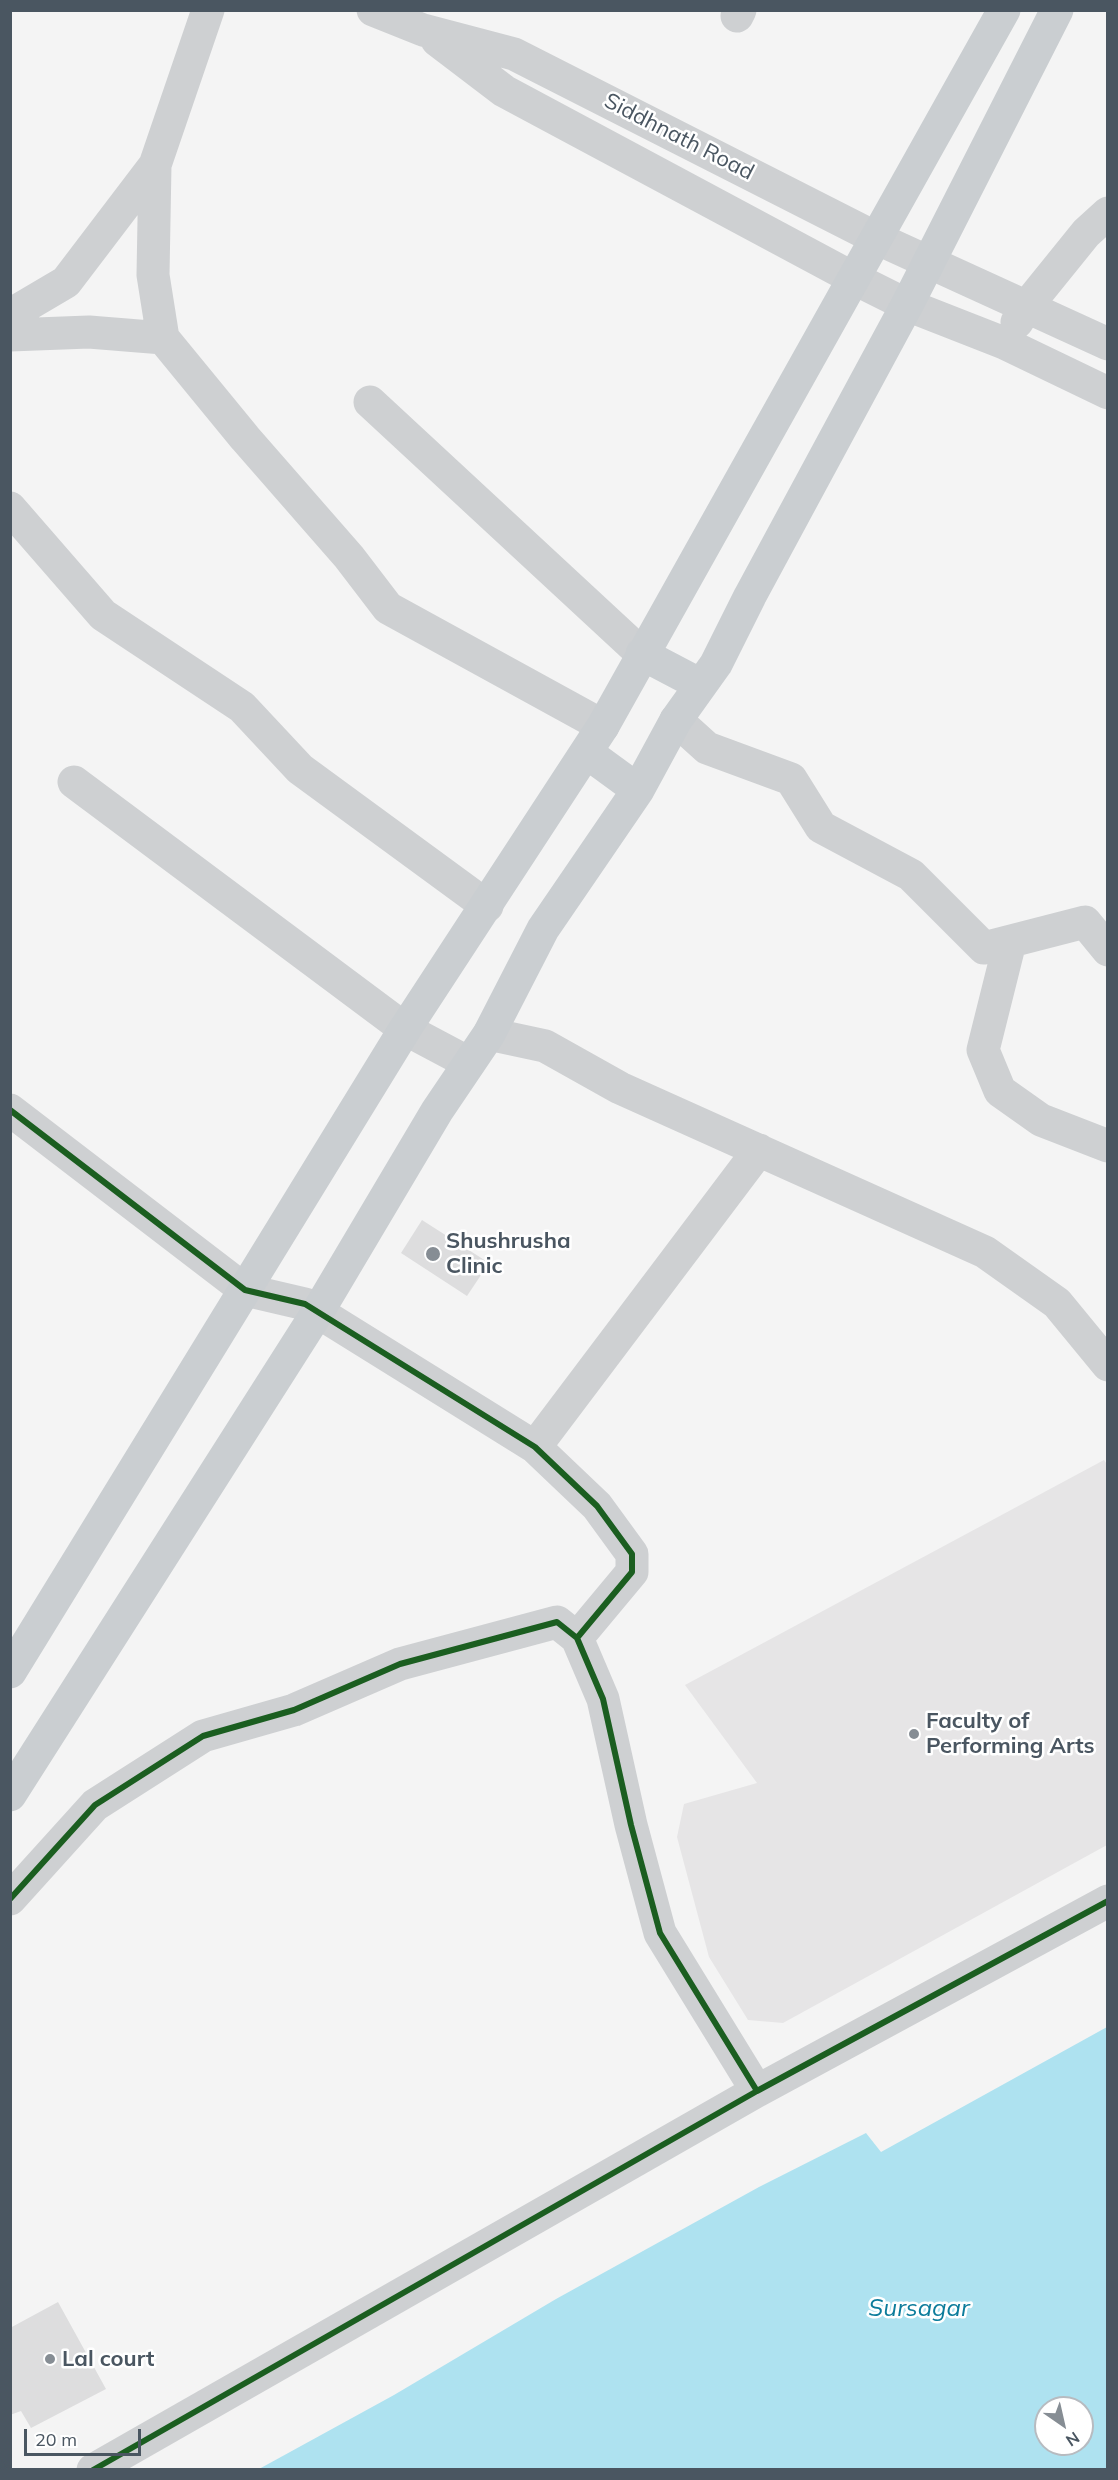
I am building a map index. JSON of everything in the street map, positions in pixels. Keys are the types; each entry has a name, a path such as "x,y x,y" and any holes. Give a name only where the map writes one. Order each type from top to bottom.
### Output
{"main road":[{"path":"10,1672 405,1029 594,739 1004,10"},
{"path":"10,1795 318,1313 437,1111 489,1034 543,929 638,790 676,720 716,664 755,585 908,304 1057,10"},
{"path":"642,654 701,685"},
{"path":"594,739 638,790"}],"street":[{"path":"208,10 155,165 153,275 163,338 245,438 349,557 388,608 594,739"},
{"name":"Siddhnath Road","path":"373,10 423,30 514,54 876,237 1107,344"},
{"name":"Siddhnath Road","path":"423,30 504,91 853,278 908,304 1004,343 1107,393"},
{"path":"10,315 66,282 155,165"},
{"path":"1004,343 1027,306 1086,233 1107,213"},
{"path":"10,335 89,332 163,338"},
{"path":"370,402 642,654"},
{"path":"10,508 103,615 242,707 300,769 487,906"},
{"path":"676,720 708,748 791,779 821,827 912,874 984,948 1085,922 1107,950"},
{"path":"74,782 405,1029 469,1063"},
{"path":"1010,942 983,1050 1000,1091 1041,1120 1107,1146"},
{"path":"489,1034 545,1046 620,1088 986,1252 1057,1303 1107,1364"},
{"path":"10,1110 245,1290 304,1304 535,1447 597,1506 632,1554 632,1572 577,1638"},
{"path":"535,1447 759,1150"},
{"path":"10,1899 95,1805 203,1736 294,1710 400,1664 557,1622 577,1638 603,1699 631,1826 660,1933 757,2091"},
{"path":"93,2469 757,2091 1107,1901"}],"shaded area":[{"name":"Faculty of Performing Arts","path":"1104,1460 1108,1466 1107,1845 783,2023 748,2020 709,1957 677,1837 684,1804 757,1783 685,1685"}],"water":[{"name":"Sursagar","path":"1107,2027 1107,2469 259,2469 394,2395 556,2299 759,2187 866,2133 881,2152"}],"building":[{"path":"422,1220 489,1263 467,1296 401,1253"},
{"name":"Lal court","path":"58,2302 106,2389 31,2428 21,2411 10,2415 10,2328"}],"cycle path":[{"path":"10,1110 245,1290 305,1304 535,1447 597,1506 632,1554 632,1572 577,1638"},
{"path":"10,1899 95,1805 203,1736 294,1710 400,1664 557,1622 577,1638 603,1699 631,1825 660,1933 757,2091"},
{"path":"93,2470 757,2091 1108,1901"}],"place":[{"name":"Shushrusha Clinic","path":"433,1254"},
{"name":"Faculty of Performing Arts","path":"914,1734"},
{"name":"Lal court","path":"50,2359"}]}
